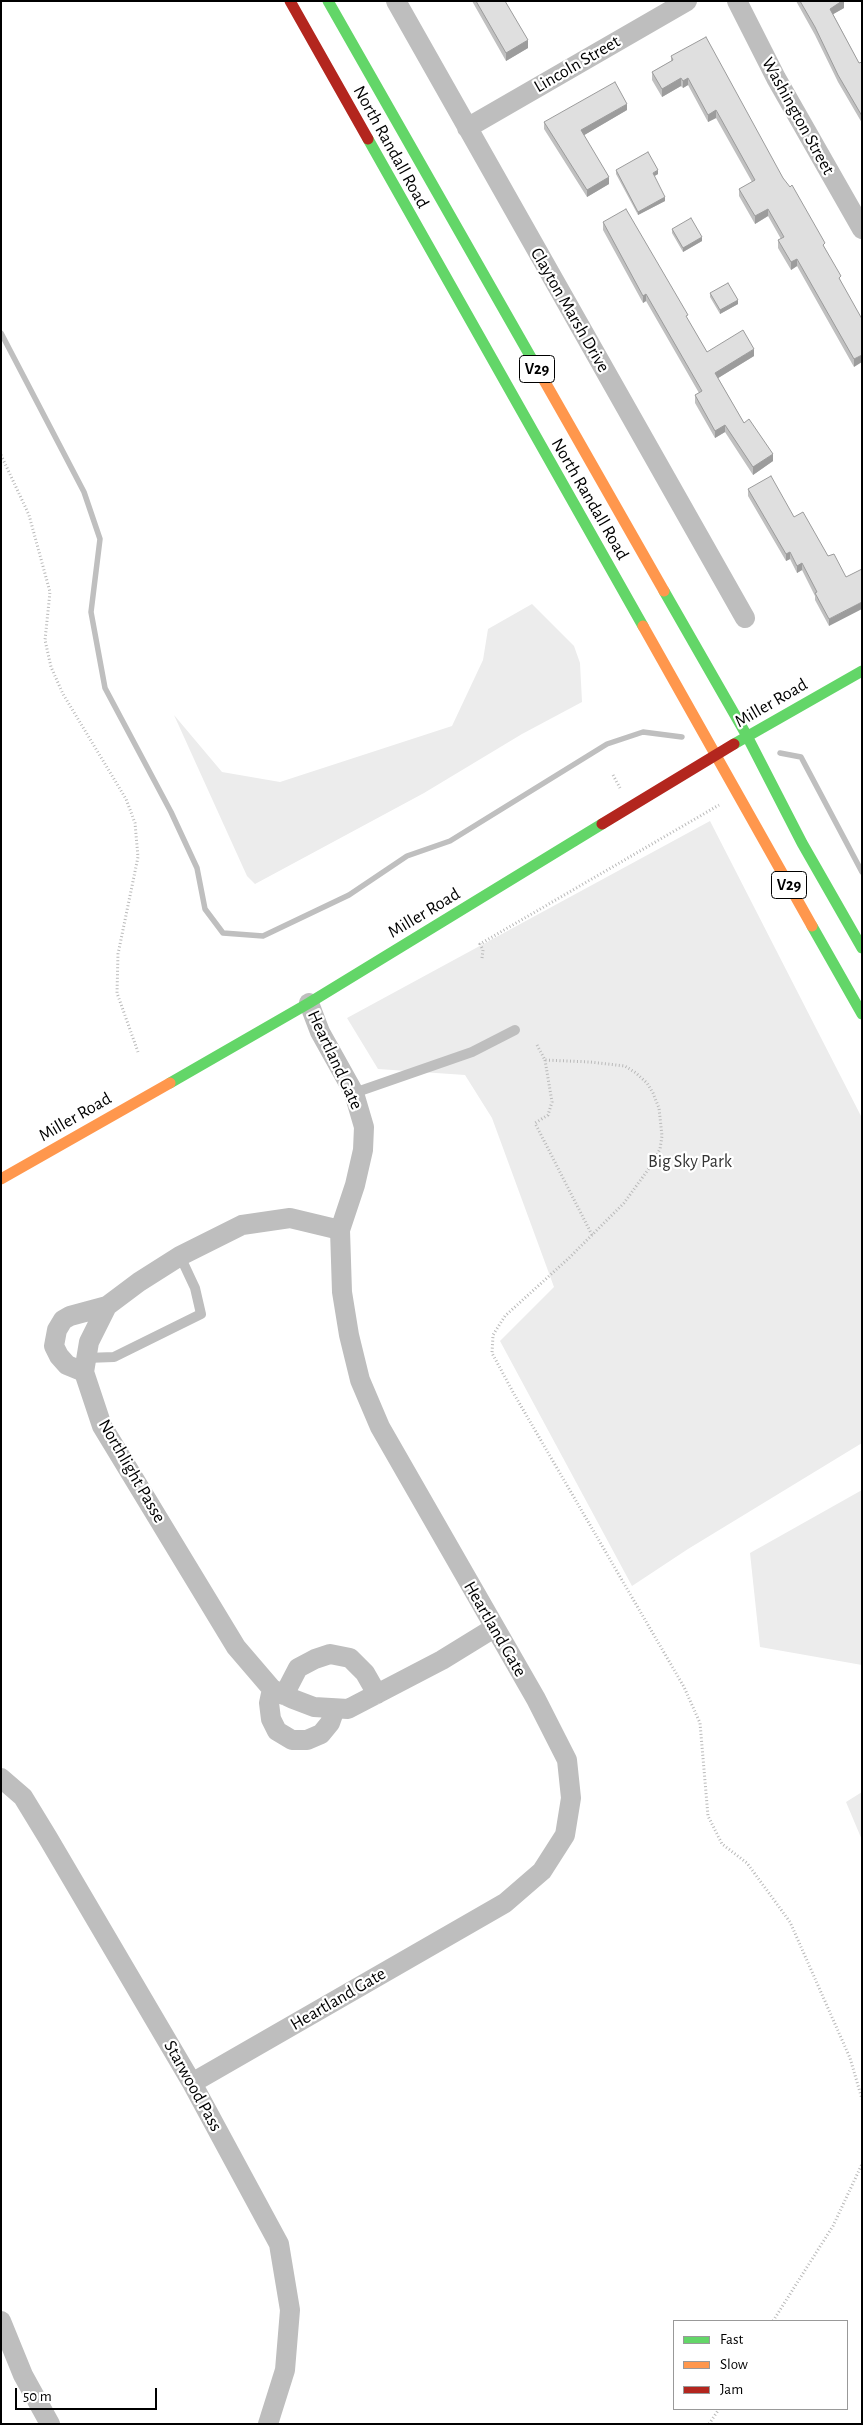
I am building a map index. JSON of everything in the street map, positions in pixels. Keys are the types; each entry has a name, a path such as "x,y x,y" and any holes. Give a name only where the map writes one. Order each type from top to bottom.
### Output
{"main road":[{"name":"North Randall Road","path":"290,1 531,431 717,755 862,1014"},
{"name":"North Randall Road","path":"328,1 746,736 802,843 862,948"},
{"name":"Miller Road","path":"1,1179 309,1003 746,736 862,671"}],"street":[{"name":"Clayton Marsh Drive","path":"396,1 745,618"},
{"name":"Lincoln Street","path":"467,128 686,1"},
{"name":"Washington Street","path":"737,1 776,78 862,229"},
{"name":"Heartland Gate","path":"192,2082 505,1903 542,1871 566,1835 571,1798 567,1760 536,1699 380,1427 360,1380 349,1335 342,1292 340,1230 355,1185 363,1150 364,1127 354,1093 320,1032 309,1003"},
{"path":"107,1306 89,1342 85,1365 67,1365 59,1356 54,1346 57,1330 63,1320 70,1316 107,1306 139,1282 180,1256 242,1225 290,1218 340,1230"},
{"name":"Northlight Passe","path":"85,1365 102,1426 236,1647 278,1692 314,1706 348,1709 442,1660 494,1628"},
{"path":"335,1709 330,1722 321,1734 307,1740 292,1740 277,1731 271,1719 269,1703 298,1668 330,1654 350,1658 365,1672 377,1694"},
{"name":"Starwood Pass","path":"1,1778 28,1805 192,2082 279,2244 290,2310 285,2370 268,2424"},
{"path":"1,2321 23,2375 50,2424"}],"lane":[{"path":"354,1093 472,1052 515,1030"},
{"path":"85,1365 114,1357 201,1314 195,1288 180,1256"}],"path":[{"path":"1,455 29,515 50,592 45,640 51,668 63,694 126,799 135,823 138,857 118,954 117,994 138,1052"},
{"path":"482,958 483,950 480,944 702,815"},
{"path":"537,1045 546,1060 552,1102 548,1115 535,1123 592,1235"},
{"path":"546,1060 625,1066 647,1083 659,1108 662,1124 660,1149 638,1186 592,1235 504,1316 493,1335 492,1353 684,1687 700,1723 708,1816 722,1844 748,1863 790,1922 850,2058 862,2099"},
{"path":"774,2320 833,2226 862,2164"},
{"path":"710,2424 718,2410"}],"green space":[{"path":"532,604 574,646 580,663 582,702 522,734 424,793 255,884 247,876 174,715 222,772 280,782 452,726 483,660 488,629"},
{"name":"Big Sky Park","path":"710,821 862,1118 862,1443 688,1549 632,1586 500,1341 554,1287 492,1118 465,1075 378,1069 347,1018"},
{"path":"862,1490 862,1665 760,1647 750,1553"},
{"path":"862,1792 862,1840 846,1802"}],"building":[{"path":"476,1 505,1 528,40 506,53"},
{"path":"800,1 842,1 830,9 859,63 862,62 862,116 838,75"},
{"path":"706,37 783,178 790,187 792,185 825,243 823,245 841,276 839,278 862,319 862,355 854,359 797,259 791,262 778,240 784,237 768,209 755,216 739,189 755,180 716,110 708,115 688,78 683,81 681,78 662,89 652,72 673,60 671,56"},
{"path":"615,82 627,104 581,130 609,177 587,190 544,122"},
{"path":"648,152 658,170 653,173 665,197 638,212 616,170"},
{"path":"626,209 688,315 686,316 707,352 743,330 754,349 715,373 744,423 749,419 773,454 753,467 725,425 715,431 695,395 702,391 646,294 643,296 603,222"},
{"path":"691,218 702,237 683,248 672,229"},
{"path":"728,283 738,300 720,310 710,293"},
{"path":"771,476 794,517 803,512 828,556 834,554 846,577 862,569 862,602 829,619 802,563 797,566 790,552 786,554 748,489"}],"waterway":[{"path":"1,333 84,492 100,539 91,612 105,688 171,812 197,868 205,909 223,933 263,936 349,895 407,856 450,841 607,744 643,732 682,737"},
{"path":"780,753 801,757 862,872"}],"traffic: fast":[{"path":"328,1 537,368"},
{"path":"368,139 643,626"},
{"path":"664,591 747,736 802,843 862,948"},
{"path":"734,744 862,671"},
{"path":"170,1083 309,1003 602,824"},
{"path":"812,926 862,1014"}],"traffic: slow":[{"path":"537,368 664,591"},
{"path":"643,626 812,926"},
{"path":"1,1179 170,1083"}],"traffic: jam":[{"path":"290,1 368,139"},
{"path":"602,824 734,744"}]}
